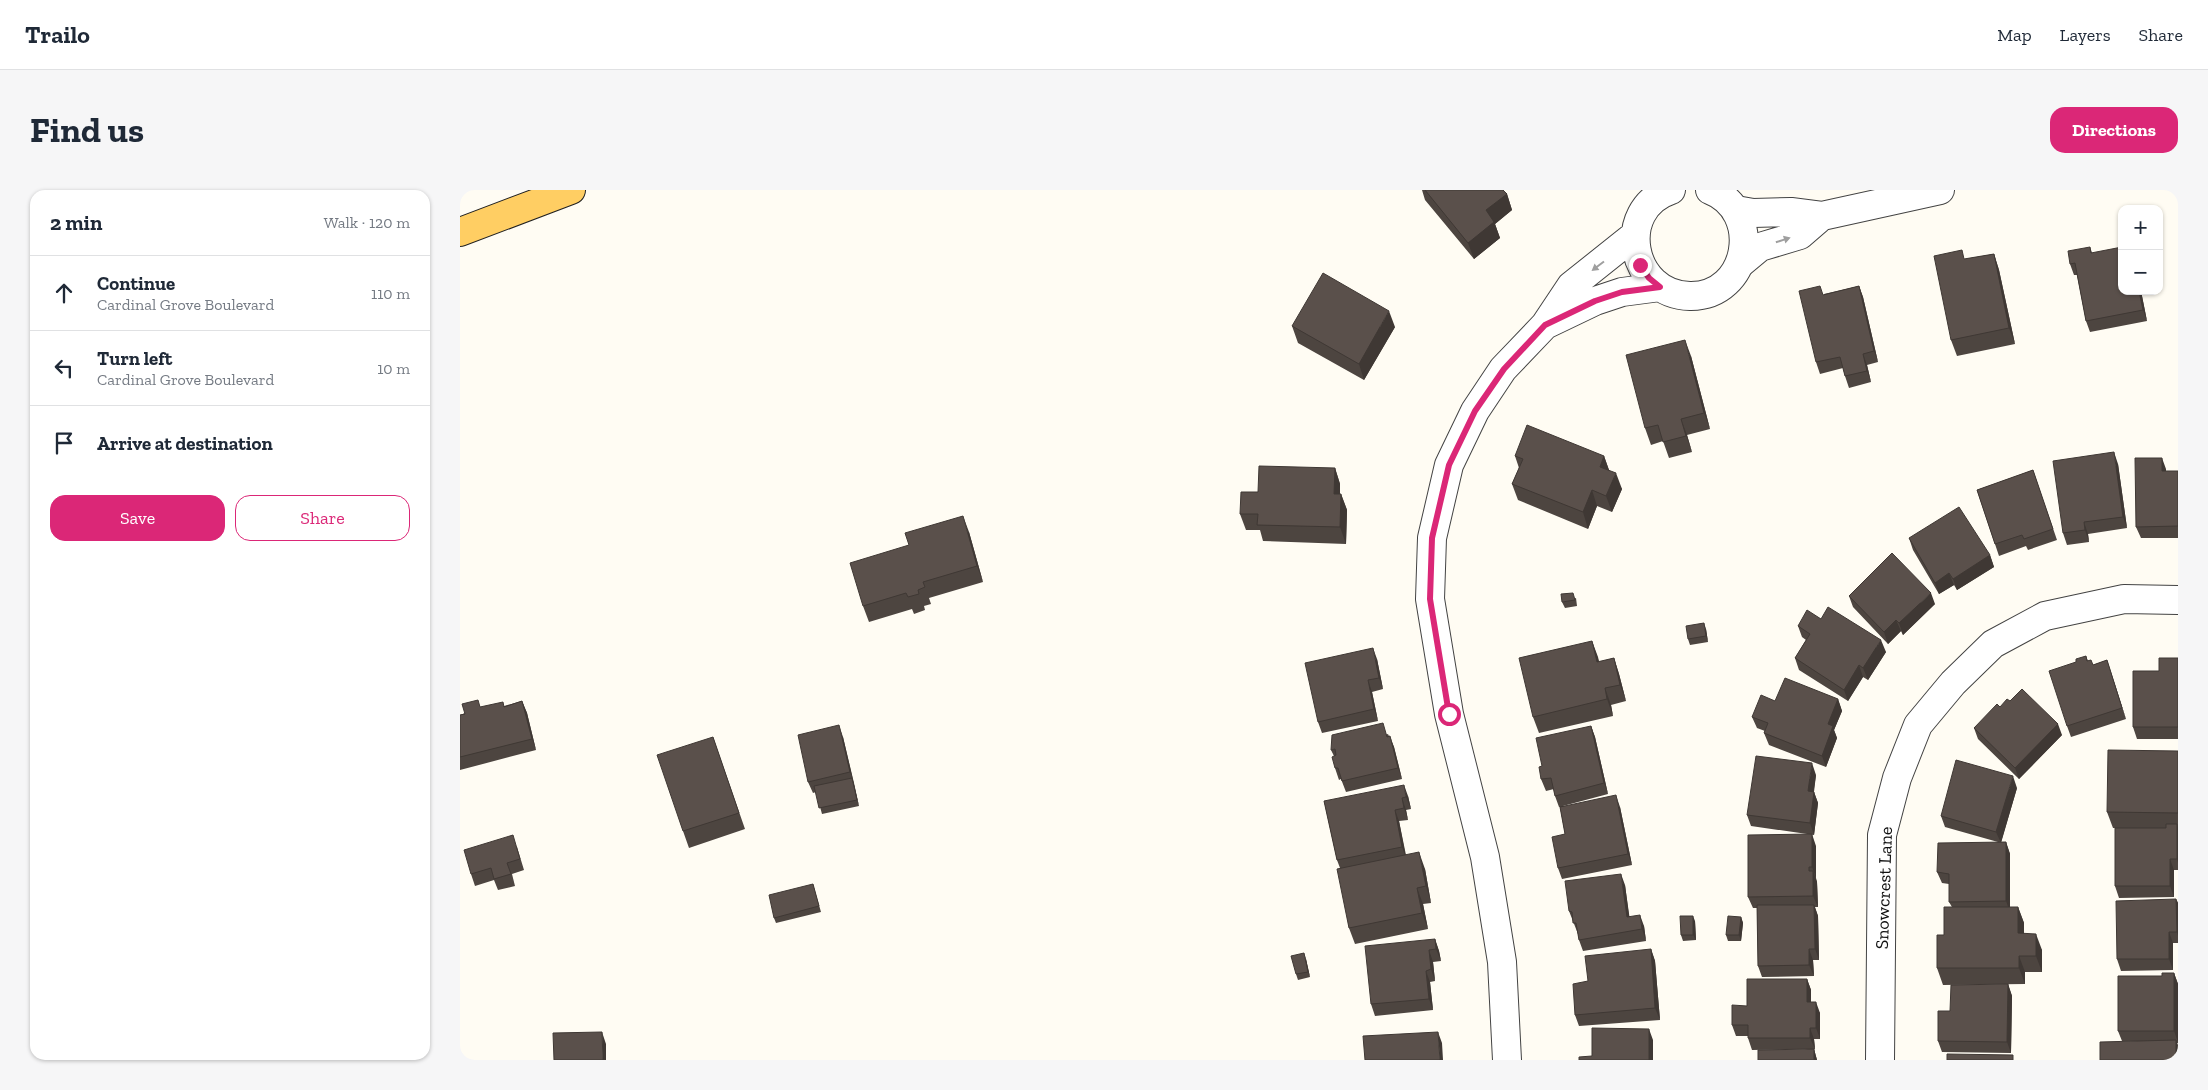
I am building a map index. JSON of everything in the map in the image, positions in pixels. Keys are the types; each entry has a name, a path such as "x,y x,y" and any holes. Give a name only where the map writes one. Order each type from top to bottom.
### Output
{"main road":[{"path":"460,232 571,190"}],"street":[{"path":"1507,1060 1502,962 1485,857 1449,714 1430,599 1432,538 1449,465 1475,411 1504,369 1545,325 1571,286 1637,213 1653,200 1671,190"},
{"path":"1710,190 1727,200 1736,210 1744,227 1745,244 1742,262"},
{"path":"1736,210 1753,213 1791,212 1822,216 1940,190"},
{"path":"1637,213 1636,250 1640,265 1649,278 1660,287 1675,294 1691,296 1707,294 1722,286 1733,276 1742,262 1760,247 1800,235 1822,216"},
{"path":"1545,325 1595,301 1622,292 1660,287"},
{"name":"Snowcrest Lane","path":"1880,1060 1882,835 1897,778 1918,725 1953,683 1993,644 2046,616 2124,599 2178,600"}],"building":[{"path":"1425,190 1503,190 1507,194 1486,210 1494,222 1468,243"},
{"path":"2090,247 2091,253 2118,248 2118,295 2140,295 2143,310 2086,321 2075,263 2070,264 2068,251"},
{"path":"1962,250 1964,259 1994,254 2009,328 1951,340 1934,256"},
{"path":"1323,273 1389,311 1359,364 1292,326"},
{"path":"1820,286 1823,295 1859,286 1874,351 1863,354 1867,371 1845,376 1840,357 1816,362 1799,291"},
{"path":"1685,340 1704,413 1681,419 1686,436 1663,442 1658,425 1645,428 1626,355"},
{"path":"1527,425 1604,456 1600,467 1616,473 1606,496 1592,490 1583,512 1512,484 1523,459 1515,456"},
{"path":"2114,452 2123,517 2084,522 2085,530 2063,533 2053,461"},
{"path":"2135,458 2162,458 2162,471 2178,471 2178,526 2136,527"},
{"path":"1259,466 1335,468 1334,494 1341,494 1340,527 1257,525 1258,514 1240,514 1241,492 1258,492"},
{"path":"2033,470 2053,529 2024,539 2022,535 1995,544 1977,490"},
{"path":"1959,507 1990,555 1953,579 1949,573 1935,583 1909,538"},
{"path":"963,516 977,566 923,582 925,587 918,590 919,594 908,597 906,593 863,606 850,563 909,545 905,533"},
{"path":"1892,553 1931,593 1899,623 1896,620 1884,632 1849,596"},
{"path":"1573,593 1575,600 1562,602 1561,594"},
{"path":"1828,607 1881,640 1863,668 1859,665 1844,690 1795,658 1810,634 1798,626 1807,610 1821,619"},
{"path":"1704,623 1706,636 1688,639 1686,626"},
{"path":"1592,641 1597,662 1614,658 1620,685 1605,688 1607,699 1533,717 1519,658"},
{"path":"1373,648 1379,678 1368,680 1374,709 1318,722 1305,663"},
{"path":"2086,656 2087,661 2091,660 2093,665 2107,660 2122,708 2067,726 2049,671 2076,662 2076,659"},
{"path":"2159,658 2178,658 2178,727 2133,727 2133,671 2159,671"},
{"path":"1785,678 1838,699 1828,724 1833,726 1822,756 1764,733 1768,723 1752,717 1761,695 1775,701"},
{"path":"2022,689 2058,724 2015,768 1974,728 1997,704 2000,707 2007,699 2010,701"},
{"path":"478,700 480,707 503,702 504,707 522,701 532,739 460,757 460,715 465,714 462,704"},
{"path":"1383,723 1387,737 1390,736 1398,768 1342,781 1332,757 1336,755 1335,749 1331,750 1332,735"},
{"path":"839,725 850,772 808,782 798,735"},
{"path":"1591,726 1604,783 1555,796 1551,778 1541,779 1539,767 1542,766 1536,738"},
{"path":"713,737 739,813 683,831 657,755"},
{"path":"2108,750 2178,751 2178,813 2107,812"},
{"path":"1756,756 1812,763 1808,791 1814,792 1810,823 1747,815"},
{"path":"1956,760 2013,776 1996,832 1941,816"},
{"path":"852,778 857,800 819,808 814,786"},
{"path":"1404,785 1406,797 1402,798 1404,808 1395,810 1402,847 1337,860 1324,801"},
{"path":"1616,795 1628,854 1558,868 1552,837 1565,834 1560,807"},
{"path":"2166,824 2177,824 2177,859 2170,859 2170,886 2115,886 2115,828 2166,828"},
{"path":"1812,834 1812,867 1809,867 1809,871 1813,871 1813,896 1748,897 1748,835"},
{"path":"513,835 520,859 507,863 511,874 494,879 491,868 471,874 464,850"},
{"path":"2006,842 2006,901 1949,902 1949,874 1937,872 1938,843"},
{"path":"1419,852 1426,886 1417,888 1422,913 1349,928 1337,869"},
{"path":"1621,874 1627,917 1640,915 1642,929 1579,940 1576,923 1573,923 1572,912 1569,911 1565,881"},
{"path":"813,884 819,906 774,918 769,895"},
{"path":"2176,899 2177,932 2169,932 2169,959 2117,959 2116,901"},
{"path":"1757,905 1814,905 1815,949 1809,949 1809,965 1758,966"},
{"path":"1944,907 2018,907 2018,933 2036,934 2036,956 2019,956 2019,968 1937,968 1937,935 1944,935"},
{"path":"1680,916 1693,916 1693,935 1681,935"},
{"path":"1728,916 1741,917 1739,935 1726,935"},
{"path":"1435,939 1436,949 1429,950 1431,969 1426,971 1429,999 1371,1004 1365,946"},
{"path":"1651,949 1655,1008 1575,1015 1573,984 1588,981 1585,956"},
{"path":"1304,953 1308,972 1296,974 1291,956"},
{"path":"2162,973 2174,973 2174,1031 2118,1031 2118,976 2162,976"},
{"path":"1747,979 1807,979 1807,1002 1816,1002 1816,1028 1810,1028 1810,1038 1748,1038 1748,1025 1732,1025 1732,1005 1747,1006"},
{"path":"2008,984 2007,1042 1938,1041 1938,1011 1950,1011 1951,985"},
{"path":"1592,1028 1649,1029 1649,1060 1579,1060 1579,1057 1592,1056"},
{"path":"602,1032 603,1060 554,1060 553,1033"},
{"path":"1438,1032 1440,1060 1365,1060 1363,1036"},
{"path":"2176,1040 2176,1060 2100,1060 2100,1042"},
{"path":"1814,1049 1814,1060 1758,1060 1758,1050"},
{"path":"1947,1054 2013,1055 2013,1060 1947,1060"}],"route":[{"path":"1449,714 1430,599 1432,538 1449,465 1475,411 1504,369 1545,325 1595,301 1622,292 1660,287 1649,278 1640,265"}]}
